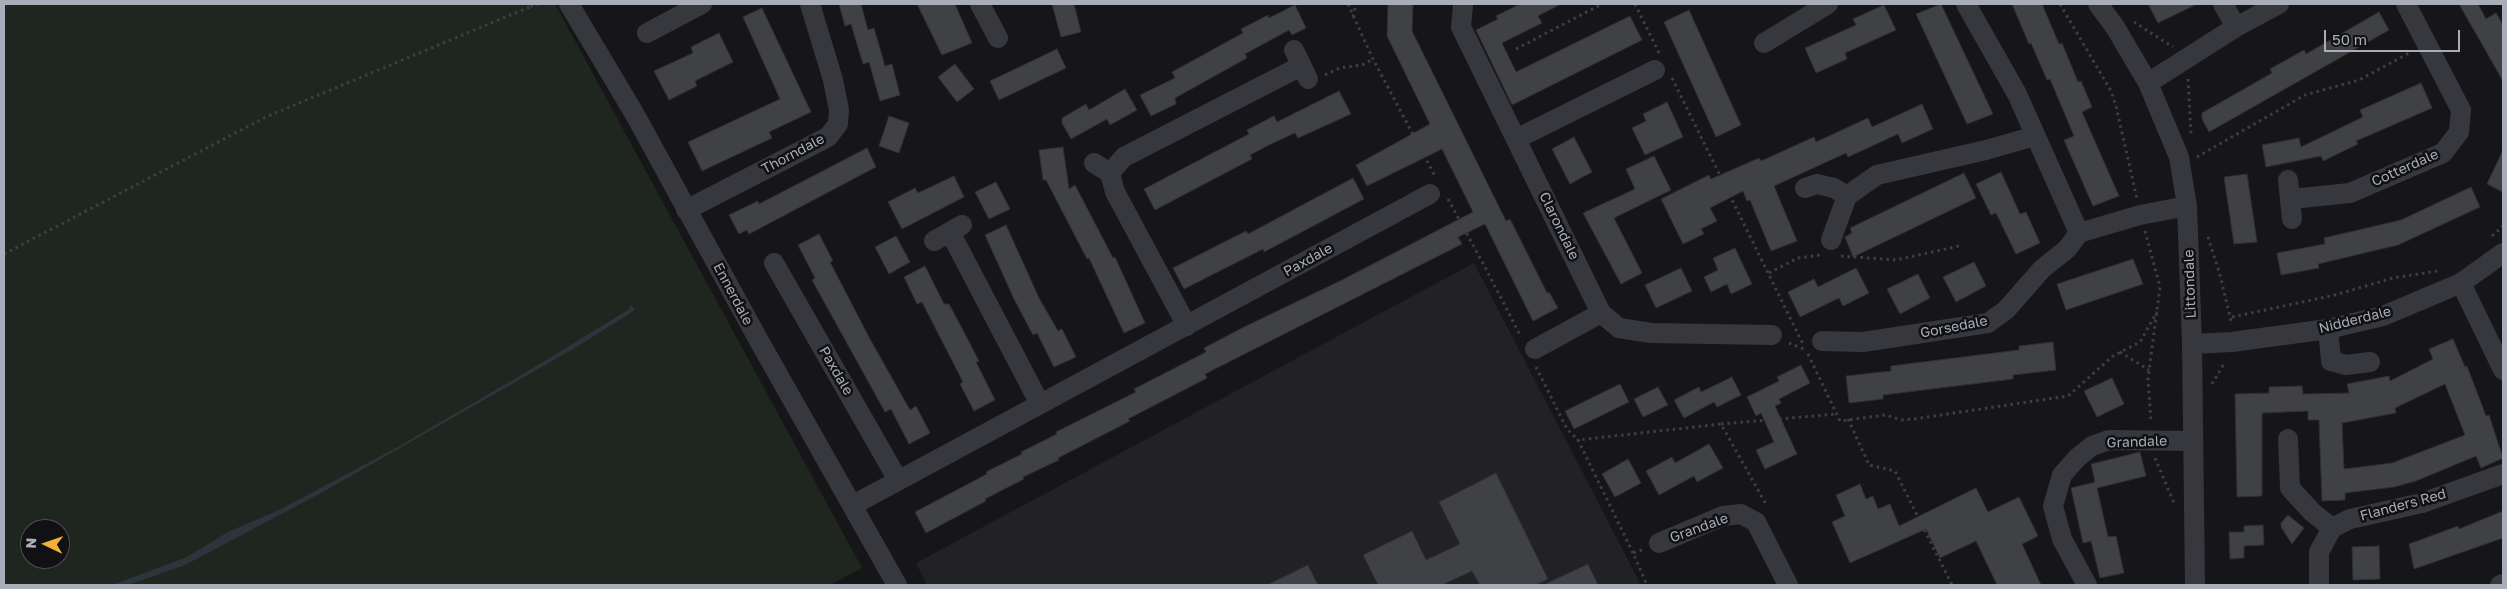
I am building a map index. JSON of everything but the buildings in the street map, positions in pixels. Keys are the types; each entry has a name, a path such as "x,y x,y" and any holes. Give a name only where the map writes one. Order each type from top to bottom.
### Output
{"street":[{"name":"Ennerdale","path":"569,4 634,113 686,210 898,585"},
{"path":"647,33 702,4"},
{"name":"Thorndale","path":"686,210 828,137 838,124 840,110 810,4"},
{"path":"980,4 998,38"},
{"name":"Clarondale","path":"1463,4 1461,27 1601,313 1619,328 1643,332 1772,336"},
{"path":"1764,43 1828,4"},
{"path":"1966,4 2017,94 2079,233 2140,215 2187,206"},
{"name":"Littondale","path":"2098,4 2115,27 2148,82 2179,157 2187,206 2192,344 2195,585"},
{"path":"2223,4 2236,27"},
{"path":"2148,82 2236,27 2280,4"},
{"name":"Cotterdale","path":"2292,219 2290,189 2350,193 2443,153 2459,132 2461,110 2406,4"},
{"path":"1187,326 1102,168 1301,65"},
{"path":"1516,139 1662,66"},
{"path":"1832,250 1846,196 1877,175 1986,150 2035,136"},
{"path":"1805,188 1817,184 1834,188 1846,196"},
{"name":"Paxdale","path":"853,505 1437,190"},
{"path":"949,233 1040,404"},
{"name":"Gorsedale","path":"1814,346 1872,341 1988,323 2006,310 2042,269 2067,249 2079,233"},
{"name":"Nidderdale","path":"2192,344 2232,342 2328,329 2383,316 2461,283 2503,253"},
{"name":"Paxdale","path":"774,263 898,480"},
{"path":"2461,283 2503,370"},
{"path":"1529,349 1601,313"},
{"path":"2328,329 2331,361 2346,365 2370,362"},
{"path":"2288,439 2290,488 2312,512 2332,528 2319,552 2319,585"},
{"name":"Grandale","path":"2087,585 2062,539 2053,506 2062,475 2077,458 2092,446 2110,440 2193,440"},
{"name":"Flanders Red","path":"2332,528 2350,519 2422,503 2503,474"},
{"name":"Grandale","path":"1659,543 1723,516 1741,514 1756,522"},
{"path":"1756,522 1788,585"}],"path":[{"path":"4,254 266,117 531,5 538,4"},
{"path":"1348,4 1353,18 1437,190 1486,269 1529,349 1567,429 1578,440 1647,585"},
{"path":"1353,18 1356,4"},
{"path":"1516,49 1602,4"},
{"path":"1635,4 1662,66 1769,273 1814,346 1840,420 1884,415 1902,420 1914,419 2068,396 2098,367 2120,352 2140,342 2157,312"},
{"path":"2060,4 2114,98 2140,215 2157,272 2160,287 2149,370 2152,440 2155,457 2172,495 2174,504"},
{"path":"2195,158 2305,95 2359,80 2427,43"},
{"path":"1301,65 1317,79 1340,68 1362,65 1373,59"},
{"path":"2490,238 2503,226"},
{"path":"1769,273 1798,258 1832,250 1896,260 1959,246"},
{"path":"2232,318 2334,295 2393,278 2443,269"},
{"path":"1772,336 1814,346"},
{"path":"2120,352 2149,370"},
{"path":"1578,440 1722,424 1837,414"},
{"path":"1848,419 1869,465 1895,471 1952,585"},
{"path":"1722,424 1768,507 1756,522"},
{"path":"1633,553 1659,543"}],"shaded area":[{"path":"4,4 555,4 862,568 830,585 4,585"},
{"path":"1474,263 1641,585 927,585 916,563"},
{"path":"631,305 635,310 575,348 321,493 185,565 128,585 112,585 187,557 228,532 277,511 396,448 528,371 628,310"}]}
